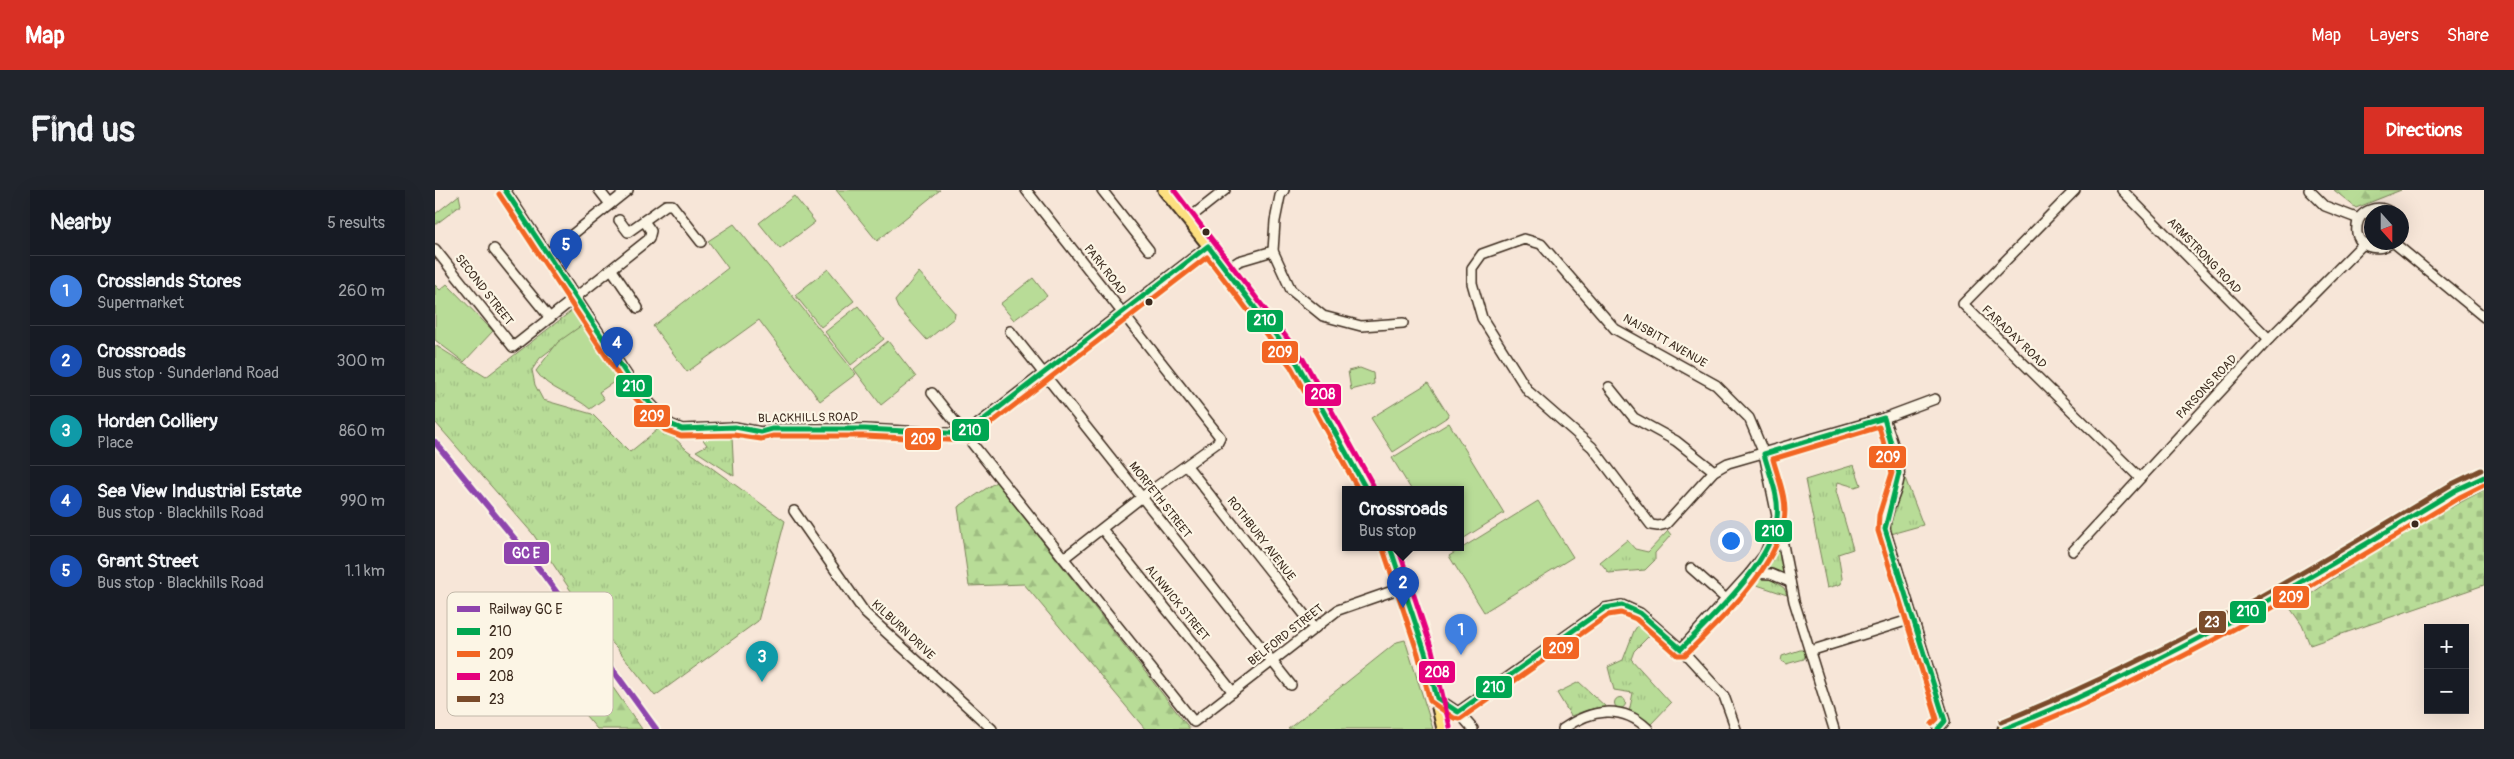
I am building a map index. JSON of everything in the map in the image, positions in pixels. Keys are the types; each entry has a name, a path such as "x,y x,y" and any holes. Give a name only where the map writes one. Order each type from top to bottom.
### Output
{"main road":[{"path":"1163,190 1227,269 1297,362 1364,486"},
{"path":"2004,729 2110,686 2210,636 2456,490 2484,477"},
{"path":"1392,551 1405,587 1437,698 1443,729"}],"street":[{"name":"BLACKHILLS ROAD","path":"505,190 635,387 670,424 682,429 735,427 761,432 772,429 865,429 965,434"},
{"path":"599,190 610,204"},
{"path":"548,254 628,190"},
{"name":"PARK ROAD","path":"1026,190 1220,437 1217,443 1187,466"},
{"path":"1101,190 1149,250"},
{"path":"1187,220 1225,190"},
{"path":"1284,190 1280,196 1275,221 1273,251 1291,290 1323,316 1361,326 1403,323"},
{"name":"FARADAY ROAD","path":"2075,190 1963,304 2140,478"},
{"name":"ARMSTRONG ROAD","path":"2123,190 2269,339"},
{"path":"2309,190 2325,206 2359,219"},
{"path":"619,220 628,232 666,205 672,205 701,242"},
{"path":"2364,215 2359,219 2357,234 2364,243"},
{"path":"494,249 550,318 649,239 651,231 644,222"},
{"name":"NAISBITT AVENUE","path":"1715,471 1666,524 1651,525 1592,447 1528,390 1482,318 1473,283 1472,268 1482,254 1525,239 1541,244 1615,329 1716,385 1749,418 1764,454 1790,582 1809,651 1834,729"},
{"name":"PARSONS ROAD","path":"2073,551 2269,339 2364,243"},
{"path":"965,434 1208,246"},
{"name":"SECOND STREET","path":"435,249 513,347 550,318"},
{"path":"2403,250 2484,317"},
{"path":"1227,269 1239,261 1273,251"},
{"path":"612,270 638,308"},
{"name":"MORPETH STREET","path":"1010,330 1291,685"},
{"path":"1609,387 1634,418 1676,441 1715,471 1728,463 1884,418 1935,398"},
{"path":"932,393 1064,558 1142,497 1187,466"},
{"path":"1884,418 1900,469 1899,479 1885,520 1885,529 1945,721 1938,729"},
{"name":"ROTHBURY AVENUE","path":"1187,466 1315,628"},
{"name":"KILBURN DRIVE","path":"794,512 865,613 992,729"},
{"path":"1681,649 1764,555 1772,536 1777,516"},
{"name":"ALNWICK STREET","path":"1102,529 1233,692"},
{"name":"BELFORD STREET","path":"1064,558 1194,722 1338,610 1405,587"},
{"path":"1691,568 1726,599"},
{"path":"1750,573 1771,574 1790,582"},
{"path":"1458,712 1605,608 1622,606 1640,613 1681,649 1724,696 1736,729"},
{"path":"1809,651 1912,620"},
{"path":"1437,698 1458,712 1473,729"},
{"path":"1563,729 1577,719 1598,711 1622,712 1648,729"}],"green space":[{"path":"836,190 940,190 877,241"},
{"path":"2334,190 2401,190 2356,208"},
{"path":"459,195 461,205 435,225 435,214"},
{"path":"794,196 815,222 780,249 759,223"},
{"path":"734,224 856,374 820,401 759,320 687,372 653,326 728,268 708,241"},
{"path":"828,269 854,301 821,327 795,295"},
{"path":"919,272 955,313 954,318 927,340 898,308 895,301"},
{"path":"1033,278 1047,296 1014,320 1000,304"},
{"path":"447,284 493,331 464,362 435,340 435,285 440,290"},
{"path":"858,306 884,339 851,365 825,332"},
{"path":"574,309 584,324 540,358 532,370 535,385 543,400 592,414 630,452 662,426 687,450 785,521 758,621 655,696 613,644 613,592 572,592 533,534 435,422 435,345 486,377"},
{"path":"585,323 620,378 599,392 604,399 590,409 547,383 536,371 558,342"},
{"path":"888,341 916,377 881,405 854,369"},
{"path":"1360,368 1373,373 1374,384 1351,390 1348,371"},
{"path":"1428,383 1449,416 1393,452 1371,418"},
{"path":"1449,423 1504,513 1464,538 1464,486 1409,486 1392,458"},
{"path":"701,437 732,437 734,476 696,451 707,445"},
{"path":"1854,465 1861,485 1855,487 1838,482 1836,491 1853,549 1838,554 1842,578 1841,584 1827,588 1805,480"},
{"path":"1905,478 1923,525 1891,534 1891,523"},
{"path":"996,482 1190,729 1145,729 1024,584 969,586 958,507"},
{"path":"2484,490 2484,585 2310,645 2302,625 2290,608 2397,536"},
{"path":"1538,501 1573,557 1484,612 1449,556 1457,551 1464,551 1464,547"},
{"path":"1668,531 1671,535 1655,553 1655,560 1645,570 1609,573 1600,562 1627,540 1635,549 1648,552"},
{"path":"1776,534 1784,574 1759,570 1771,553"},
{"path":"1769,578 1784,588 1787,595 1751,583 1757,579"},
{"path":"1640,622 1653,632 1634,651 1631,659 1671,703 1651,724 1629,712 1633,693 1614,690 1608,667 1623,660 1634,631"},
{"path":"1405,640 1433,729 1288,729 1397,642"},
{"path":"1804,650 1806,653 1804,659 1786,664 1781,661 1782,656"},
{"path":"1579,682 1606,707 1587,710 1571,716 1557,693"},
{"path":"613,688 642,729 597,729 586,716 613,716"},
{"path":"1620,697 1626,703 1620,709 1614,703"}],"transit line":[{"name":"210","path":"505,190 635,387 670,424 682,429 735,427 761,432 772,429 865,429 965,434 1208,246 1297,363 1364,486"},
{"name":"208","path":"1174,190 1303,359 1373,485"},
{"name":"209","path":"499,194 629,391 665,430 681,436 734,435 761,439 773,436 865,436 968,441 1207,257 1291,367 1356,486"},
{"name":"210","path":"1391,551 1425,652 1437,698 1458,712 1605,608 1622,605 1640,613 1681,649 1724,605 1752,572 1764,554 1772,536 1778,510 1774,485 1764,454 1884,418 1899,473 1885,529 1945,721 1938,729"},
{"name":"209","path":"1384,551 1418,654 1430,701 1454,718 1460,719 1608,615 1621,613 1636,619 1677,655 1685,655 1745,593 1770,557 1779,538 1784,520 1785,505 1773,459 1879,427 1892,473 1879,515 1878,531 1937,719 1932,724"},
{"path":"435,442 556,592"},
{"name":"23","path":"2001,722 2060,697 2175,642 2287,582 2452,484 2481,470"},
{"name":"210","path":"2004,729 2064,704 2179,649 2291,588 2456,490 2484,477"},
{"name":"209","path":"2024,729 2137,679 2247,622 2354,561 2460,497 2484,485"},
{"name":"208","path":"1399,551 1432,650 1450,727"},
{"path":"613,670 656,729"}],"place":[{"name":"Grant Street","path":"566,270"},
{"name":"Sea View Industrial Estate","path":"617,368"},
{"name":"Crossroads","path":"1403,608"},
{"name":"Crosslands Stores","path":"1461,655"},
{"name":"Horden Colliery","path":"762,682"}]}
